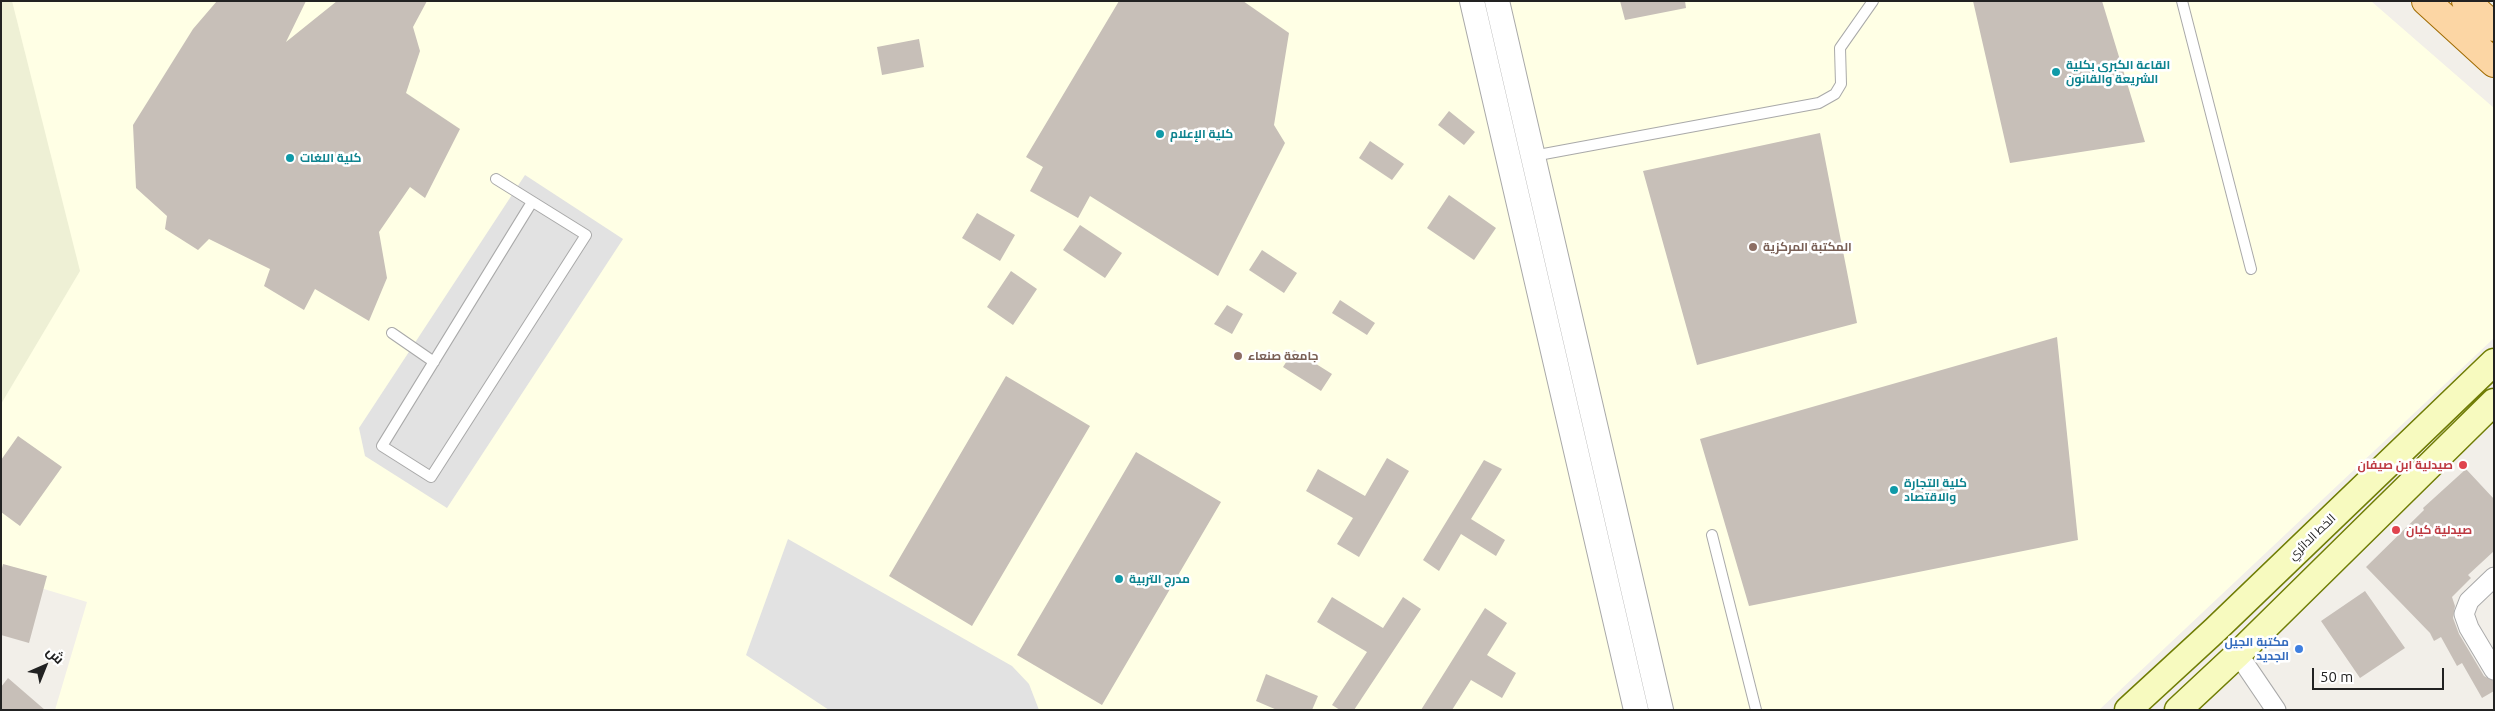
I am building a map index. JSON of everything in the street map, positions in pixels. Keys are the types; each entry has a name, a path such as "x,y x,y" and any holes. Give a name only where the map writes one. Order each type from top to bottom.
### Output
{"main road":[{"path":"2426,1 2490,52"},
{"path":"2466,1 2494,27"},
{"name":"الخط الدائري","path":"2128,710 2215,630 2494,362"},
{"path":"2178,710 2492,409"},
{"path":"2215,630 2238,654"}],"street":[{"path":"1472,1 1636,710"},
{"path":"1497,1 1661,710"},
{"path":"2494,577 2469,601 2464,614 2469,628 2494,670"},
{"path":"2238,654 2276,710"}],"lane":[{"path":"1533,156 1819,103 1835,94 1841,84 1840,48 1873,1"},
{"path":"2182,1 2251,269"},
{"path":"496,179 586,235 431,477 382,446 532,202"},
{"path":"392,333 434,362"},
{"path":"1712,535 1756,710"}],"shaded area":[{"name":"جامعة صنعاء","path":"1,1 2371,1 2494,108 2494,338 2099,710 55,710 87,602 1,576"},
{"path":"1,1 12,1 80,271 1,404"},
{"path":"525,175 623,239 447,508 365,456 359,428"},
{"path":"788,539 1012,666 1029,684 1039,710 829,710 746,655"}],"building":[{"name":"كلية اللغات","path":"217,1 306,1 286,42 337,1 427,1 413,27 420,51 406,93 460,129 425,198 410,187 379,232 387,278 369,321 315,289 304,310 264,286 270,269 209,239 198,250 165,229 167,216 136,188 133,125 193,29"},
{"name":"كلية الإعلام","path":"1119,1 1243,1 1289,33 1274,125 1285,143 1218,276 1090,196 1078,218 1030,191 1043,167 1026,157"},
{"path":"1620,1 1685,1 1686,8 1625,20"},
{"name":"القاعة الكبرى بكلية الشريعة والقانون","path":"1973,1 2102,1 2145,142 2010,163"},
{"path":"919,39 924,67 882,75 877,47"},
{"path":"1449,111 1475,132 1464,145 1438,125"},
{"name":"المكتبة المركزية","path":"1820,133 1857,323 1697,365 1643,171"},
{"path":"1370,141 1404,164 1392,180 1359,158"},
{"path":"1449,195 1496,228 1474,260 1427,228"},
{"path":"977,213 1015,235 1000,261 962,238"},
{"path":"1080,225 1122,253 1105,278 1063,250"},
{"path":"1262,250 1297,273 1284,293 1249,270"},
{"path":"1011,271 1037,289 1013,325 987,307"},
{"path":"1340,300 1375,323 1367,335 1332,313"},
{"path":"1227,305 1243,314 1232,334 1214,324"},
{"name":"كلية التجارة والاقتصاد","path":"2057,337 2078,540 1749,606 1700,439"},
{"path":"1294,350 1332,374 1321,391 1283,367"},
{"path":"1006,376 1090,426 972,626 889,576"},
{"path":"18,436 62,467 20,526 1,512 1,460"},
{"name":"مدرج التربية","path":"1136,452 1221,502 1102,705 1017,655"},
{"path":"1387,458 1409,471 1359,557 1337,544 1353,518 1306,491 1318,469 1365,496"},
{"path":"1484,460 1502,469 1471,519 1505,540 1496,556 1461,534 1439,571 1423,560"},
{"path":"2466,469 2494,499 2494,551 2468,575 2471,578 2452,597 2455,606 2453,618 2459,634 2484,676 2494,681 2494,691 2482,698 2462,663 2457,666 2441,637 2434,641 2430,633 2366,567 2424,510 2423,508"},
{"path":"3,564 47,576 29,643 1,635 1,572"},
{"path":"2365,591 2405,648 2360,678 2321,621"},
{"path":"1332,597 1383,628 1403,597 1421,609 1354,710 1340,710 1332,705 1367,652 1317,622"},
{"path":"1485,608 1507,623 1487,655 1516,673 1502,698 1471,680 1452,710 1421,710"},
{"path":"1266,674 1318,696 1312,710 1277,710 1256,701"},
{"path":"8,678 45,710 1,710 1,687"}],"place":[{"name":"القاعة الكبرى بكلية الشريعة والقانون","path":"2056,72"},
{"name":"كلية الإعلام","path":"1160,134"},
{"name":"كلية اللغات","path":"290,158"},
{"name":"المكتبة المركزية","path":"1753,247"},
{"name":"جامعة صنعاء","path":"1238,356"},
{"name":"صيدلية ابن صيفان","path":"2463,465"},
{"name":"كلية التجارة والاقتصاد","path":"1894,490"},
{"name":"صيدلية كيان","path":"2396,530"},
{"name":"مدرج التربية","path":"1119,579"},
{"name":"مكتبة الجيل الجديد","path":"2299,649"}]}
